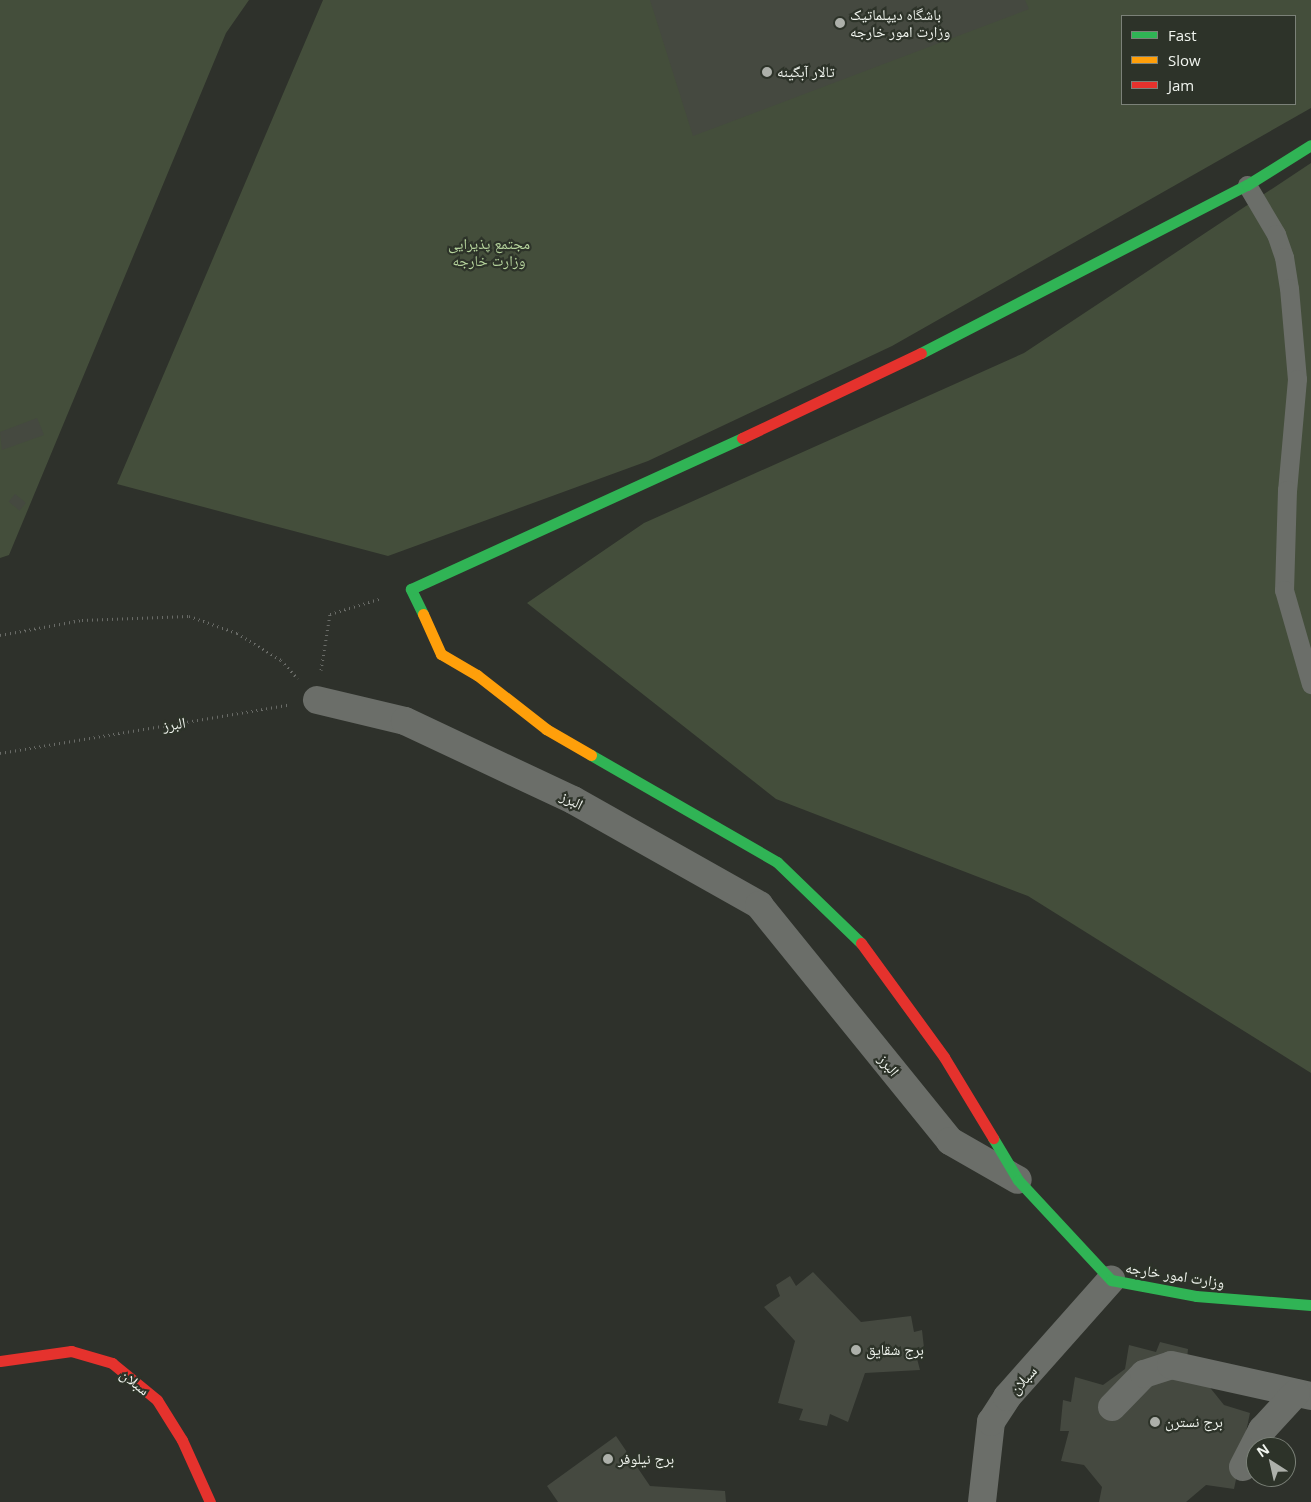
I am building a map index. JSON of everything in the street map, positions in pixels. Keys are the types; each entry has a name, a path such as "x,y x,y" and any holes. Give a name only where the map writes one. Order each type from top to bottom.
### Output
{"street":[{"path":"411,589 874,377 1247,185 1311,145"},
{"name":"وزارت امور خارجه","path":"411,589 441,654 477,675 546,729 777,862 852,930 944,1058 1018,1180 1111,1280 1196,1296 1311,1305"},
{"name":"البرز","path":"316,700 405,721 573,800 759,905 950,1142 1018,1180"},
{"name":"سبلان","path":"982,1502 991,1422 1007,1397 1111,1280"},
{"name":"سبلان","path":"0,1361 72,1351 112,1363 157,1400 182,1440 210,1502"},
{"path":"1112,1407 1144,1374 1171,1365 1303,1394"},
{"path":"1243,1467 1262,1430 1303,1394"}],"lane":[{"path":"1247,185 1276,234 1284,257 1289,288 1297,379 1287,490 1284,590 1311,684"}],"path":[{"path":"316,700 330,614 411,589"},
{"path":"0,635 82,620 189,616 237,633 280,660 316,700"},
{"name":"البرز","path":"0,753 316,700"}],"green space":[{"path":"0,0 249,0 226,33 9,555 0,558"},
{"name":"مجتمع پذیرایی وزارت خارجه","path":"323,0 1311,0 1311,108 892,346 648,461 388,556 117,484"},
{"path":"1311,163 1311,1073 1028,896 776,799 527,603 644,523 1024,353"}],"building":[{"name":"تالار آبگینه","path":"650,0 1025,0 1029,9 693,136"},
{"path":"37,418 44,435 2,450 0,432"},
{"path":"15,494 26,503 20,511 9,502"},
{"name":"برج شقایق","path":"813,1272 861,1322 911,1316 914,1332 922,1330 924,1348 915,1351 920,1370 865,1373 848,1422 830,1414 827,1426 799,1420 803,1409 778,1403 795,1341 764,1307 780,1296 776,1285 790,1276 796,1286"},
{"name":"برج نسترن","path":"1160,1342 1188,1349 1187,1359 1224,1405 1250,1413 1234,1489 1206,1485 1186,1502 1099,1502 1102,1487 1084,1465 1061,1461 1069,1431 1060,1431 1063,1400 1071,1402 1075,1377 1103,1385 1125,1369 1129,1345 1156,1352"},
{"name":"برج نیلوفر","path":"616,1436 650,1486 725,1491 726,1502 558,1502 547,1486"}],"traffic: fast":[{"path":"921,353 1247,185 1311,145"},
{"path":"423,614 411,589 742,438"},
{"path":"591,755 777,862 861,943"},
{"path":"993,1138 1018,1180 1111,1280 1196,1296 1311,1305"}],"traffic: slow":[{"path":"423,614 441,654 477,675 546,729 591,755"}],"traffic: jam":[{"path":"742,438 921,353"},
{"path":"861,943 944,1057 993,1138"},
{"path":"0,1361 71,1351 112,1363 157,1400 182,1440 210,1502"}],"place":[{"name":"باشگاه دیپلماتیک وزارت امور خارجه","path":"840,23"},
{"name":"تالار آبگینه","path":"767,72"},
{"name":"برج شقایق","path":"856,1350"},
{"name":"برج نسترن","path":"1155,1422"},
{"name":"برج نیلوفر","path":"608,1459"}]}
